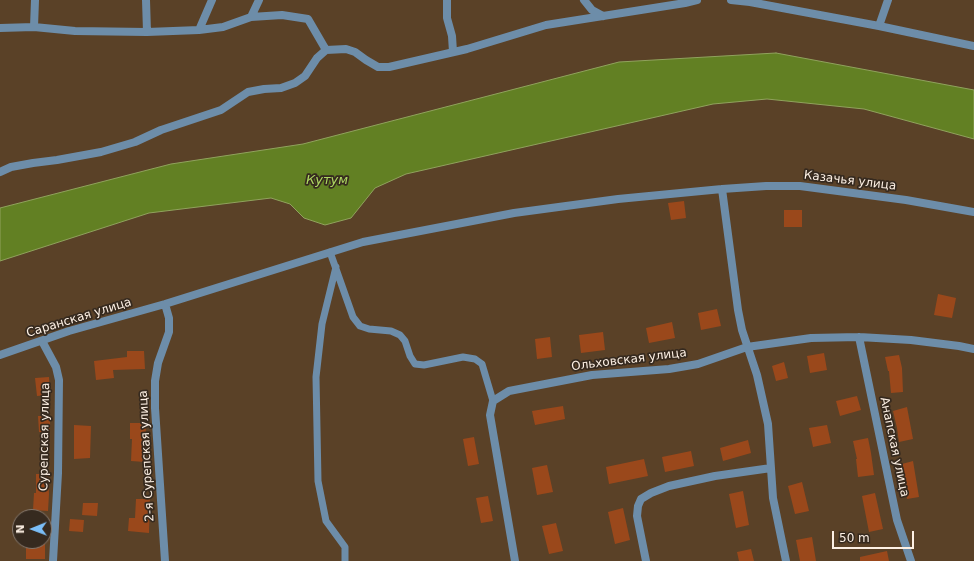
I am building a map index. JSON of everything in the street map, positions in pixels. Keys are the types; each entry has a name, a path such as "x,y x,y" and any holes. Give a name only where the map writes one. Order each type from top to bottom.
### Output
{"street":[{"path":"34,27 35,0"},
{"path":"146,0 148,32"},
{"path":"199,30 212,0"},
{"path":"251,17 259,0"},
{"path":"447,0 447,18 452,36 453,52"},
{"path":"584,0 592,10 602,16"},
{"path":"0,172 11,167 101,152 135,142 161,130 221,110 248,92 281,88 295,83 305,76 317,58 326,50 346,49 355,52 378,67 389,67 453,52 546,25 697,0"},
{"path":"731,0 750,2 879,26 974,46"},
{"path":"879,26 888,0"},
{"path":"0,28 34,27 74,31 148,32 199,30 223,27 251,17 282,15 308,19 326,50"},
{"name":"Казачья улица","path":"330,252 363,242 514,213 618,199 766,186 800,186 906,200 974,212"},
{"path":"722,189 738,310 747,347 757,375 768,424 773,498 786,561"},
{"name":"Саранская улица","path":"0,355 69,331 165,304 330,252"},
{"name":"2-я Сурепская улица","path":"165,304 169,318 169,332 158,363 155,381 155,408 165,561"},
{"name":"Ольховская улица","path":"493,402 509,391 592,375 669,369 698,364 747,347 811,338 859,337 911,340 959,346 974,350"},
{"name":"Анапская улица","path":"859,337 897,520 911,561"},
{"name":"Сурепская улица","path":"42,341 56,367 59,380 58,473 53,561"},
{"path":"493,402 490,415 515,561"},
{"path":"646,561 637,516 638,506 641,499 651,493 669,486 714,476 771,468"}],"lane":[{"path":"330,252 353,318 360,326 369,329 391,331 400,335 405,341 410,356 415,364 424,365 463,357 475,359 482,364 493,402"},
{"path":"336,267 322,324 316,377 318,481 326,521 345,547 345,561"}],"water":[{"name":"Кутум","path":"776,53 974,90 974,139 864,109 767,99 713,104 406,174 375,188 351,218 325,225 304,218 290,204 271,198 149,213 0,261 0,208 171,164 303,144 619,62"}],"building":[{"path":"684,201 686,218 671,220 668,203"},
{"path":"784,210 802,210 802,227 784,227"},
{"path":"938,294 956,298 952,318 934,315"},
{"path":"717,309 721,326 701,330 698,313"},
{"path":"672,322 675,338 649,343 646,328"},
{"path":"603,332 605,350 581,353 579,335"},
{"path":"550,337 552,357 537,359 535,339"},
{"path":"127,351 144,351 145,369 113,370 114,378 96,380 94,361 127,357"},
{"path":"824,353 827,370 810,373 807,356"},
{"path":"899,355 902,368 903,392 891,393 889,371 885,357"},
{"path":"784,362 788,378 776,381 772,366"},
{"path":"49,377 50,395 37,396 35,378"},
{"path":"857,396 861,410 840,416 836,401"},
{"path":"563,406 565,419 535,425 532,411"},
{"path":"907,407 913,439 899,442 893,411"},
{"path":"38,416 50,416 50,432 39,432"},
{"path":"130,423 146,423 145,462 131,461 132,439 130,439"},
{"path":"74,425 91,426 90,458 74,459"},
{"path":"827,425 831,443 813,447 809,428"},
{"path":"474,437 479,464 468,466 463,439"},
{"path":"868,438 874,475 858,477 857,459 853,441"},
{"path":"748,440 751,453 723,461 720,448"},
{"path":"691,451 694,466 665,472 662,457"},
{"path":"644,459 648,476 609,484 606,467"},
{"path":"913,461 919,497 907,499 902,464"},
{"path":"547,465 553,492 537,495 532,468"},
{"path":"36,474 48,474 48,509 33,509 34,493 36,493"},
{"path":"802,482 809,511 795,514 788,486"},
{"path":"743,491 749,525 736,528 729,494"},
{"path":"875,493 883,529 869,532 862,496"},
{"path":"488,496 493,521 481,523 476,498"},
{"path":"136,499 150,499 149,533 128,531 129,518 135,518"},
{"path":"83,503 98,503 97,516 82,515"},
{"path":"623,508 630,540 615,544 608,512"},
{"path":"70,519 84,520 83,532 69,531"},
{"path":"556,523 563,551 549,554 542,526"},
{"path":"812,537 816,561 800,561 796,540"},
{"path":"26,549 45,549 45,559 26,559"},
{"path":"751,549 754,561 739,561 737,552"},
{"path":"887,551 889,561 860,561 860,557"}]}
